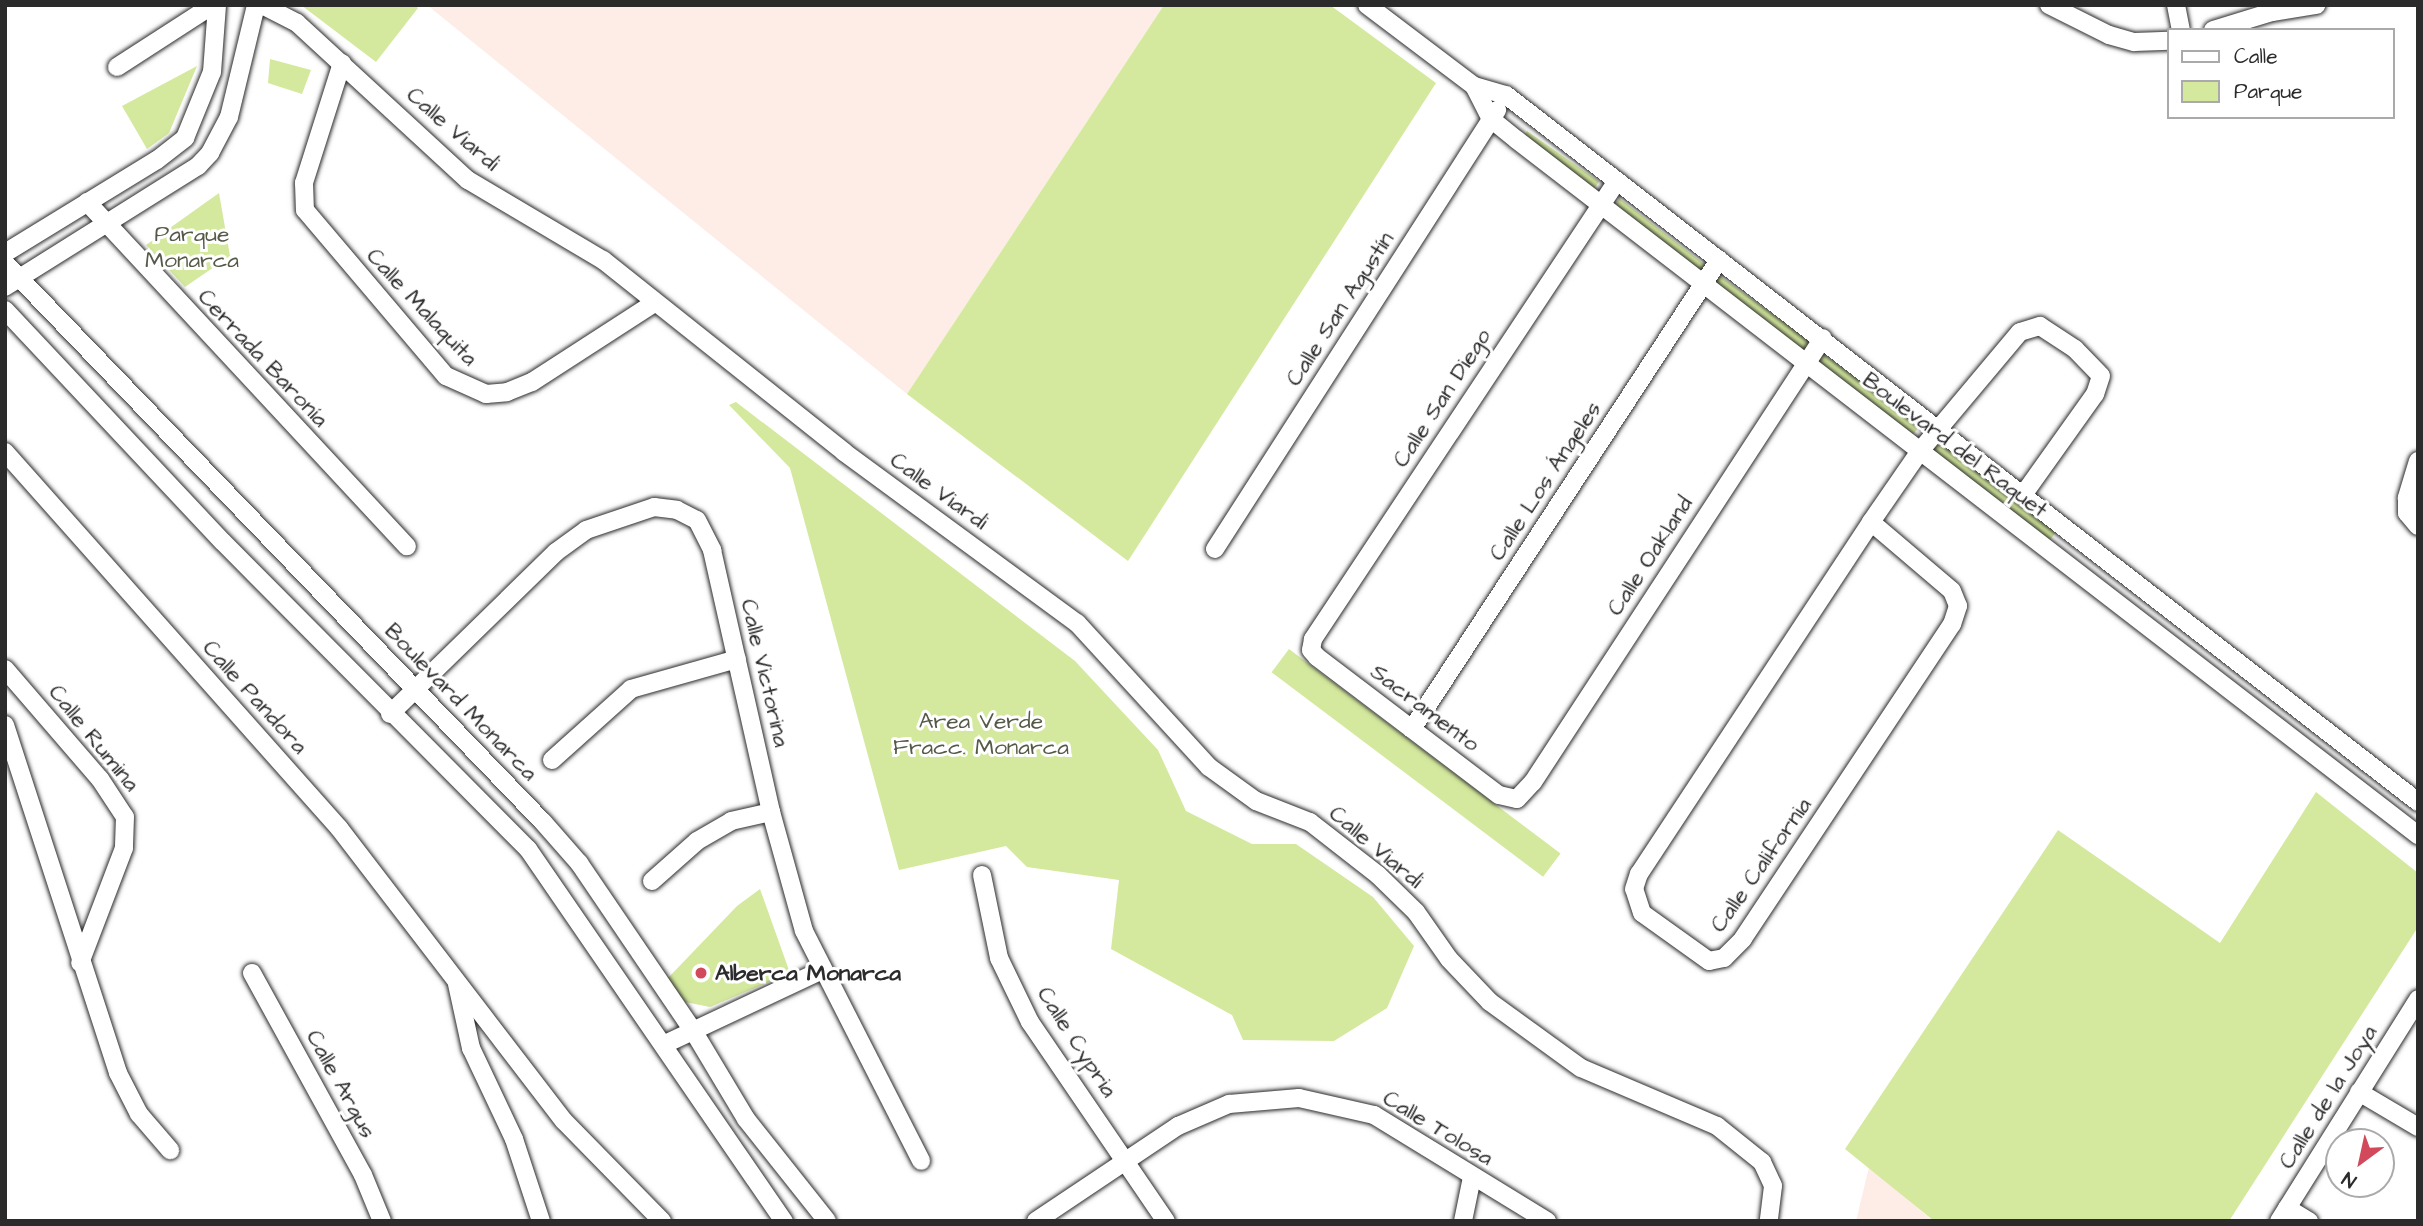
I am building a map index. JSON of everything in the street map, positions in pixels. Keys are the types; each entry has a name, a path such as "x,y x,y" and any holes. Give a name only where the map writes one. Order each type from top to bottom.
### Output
{"street":[{"path":"117,67 215,5"},
{"path":"5,253 172,150 192,127 212,72 215,5"},
{"path":"12,282 198,166 210,153 229,117 256,5"},
{"name":"Calle Viardi","path":"262,5 297,23 468,180 603,260 844,452 1077,623 1209,767 1256,801 1310,822 1378,875 1416,912 1449,959 1490,1002 1581,1068 1717,1126 1769,1172 1773,1186 1769,1221"},
{"name":"Boulevard del Raquet","path":"1367,5 1474,86 1506,95 1939,428 2418,802"},
{"path":"2049,5 2109,35 2134,42 2168,41"},
{"path":"2176,5 2181,28"},
{"path":"2219,28 2272,9 2316,5"},
{"name":"Calle Malaquita","path":"341,63 304,183 305,210 446,376 464,388 486,394 507,392 532,382 654,303"},
{"name":"Boulevard del Raquet","path":"1474,86 1491,119 2418,835"},
{"name":"Calle San Agustín","path":"1215,549 1506,95"},
{"name":"Calle San Diego","path":"1311,644 1617,181"},
{"name":"Cerrada Baronía","path":"87,202 104,225 407,546"},
{"name":"Calle Los Ángeles","path":"1412,729 1719,260"},
{"name":"Boulevard Monarca","path":"5,263 12,282 415,691 579,863 694,1032 746,1119 827,1221"},
{"path":"5,310 390,714 528,849 665,1044 784,1221"},
{"name":"Calle California","path":"1871,522 1952,591 1958,606 1952,624 1743,939 1724,958 1709,961 1642,913 1634,890 1639,874 1871,522 1920,450 2028,327 2040,326 2075,349 2095,366 2101,376 2099,387 2023,495"},
{"name":"Calle Oakland","path":"1517,799 1533,782 1822,338"},
{"name":"Calle Pandora","path":"5,452 339,828 564,1121 662,1221"},
{"path":"2418,461 2407,498 2407,513 2418,526"},
{"name":"Calle Victorina","path":"390,714 556,552 608,519 654,508 677,510 697,520 707,534 771,812 804,931 820,971 921,1161"},
{"name":"Sacramento","path":"1311,644 1317,657 1499,795 1517,799"},
{"path":"552,760 631,689 737,659"},
{"name":"Calle Rumina","path":"5,669 100,779 125,817 124,848 80,963"},
{"path":"5,725 80,963 127,1096 170,1150"},
{"path":"652,881 697,841 730,821 771,812"},
{"name":"Calle Cypria","path":"982,875 999,958 1030,1022 1166,1221"},
{"path":"665,1044 820,971"},
{"name":"Calle Argus","path":"252,974 363,1175 382,1221"},
{"path":"457,984 471,1048 514,1139 541,1221"},
{"name":"Calle de la Joya","path":"2283,1214 2418,999"},
{"path":"2360,1092 2418,1127"},
{"name":"Calle Tolosa","path":"1036,1221 1178,1126 1229,1104 1299,1098 1374,1115 1547,1221"},
{"path":"1463,1221 1472,1177"},
{"path":"2283,1214 2309,1221"}],"shaded area":[{"path":"427,5 1164,5 907,394"},
{"path":"1869,1167 1933,1221 1856,1221"}],"green space":[{"path":"301,5 414,5 418,8 376,62"},
{"path":"1164,5 1330,5 1436,83 1128,561 907,394"},
{"path":"270,59 311,70 302,94 268,83"},
{"path":"197,66 169,133 147,149 122,106"},
{"path":"1527,131 1599,181 1590,194 1518,143"},
{"name":"Parque Monarca","path":"219,193 230,256 185,287 146,245"},
{"path":"1619,198 1708,267 1701,280 1613,214"},
{"path":"1720,276 1813,344 1804,356 1711,288"},
{"path":"1822,353 1920,425 1910,439 1814,365"},
{"name":"Area Verde Fracc. Monarca","path":"736,402 1075,661 1158,750 1186,811 1252,844 1296,844 1373,897 1414,946 1387,1008 1334,1041 1243,1040 1232,1015 1111,949 1119,880 1027,867 1006,846 899,870 790,468 729,405"},
{"path":"1932,434 2058,529 2048,543 1922,448"},
{"path":"1289,649 1561,854 1543,877 1272,672"},
{"path":"2316,792 2418,873 2418,927 2229,1221 1934,1221 1845,1149 2058,830 2220,943"},
{"path":"760,889 790,973 710,1007 685,1002 668,978 737,906"}],"place":[{"name":"Alberca Monarca","path":"701,973"}]}
